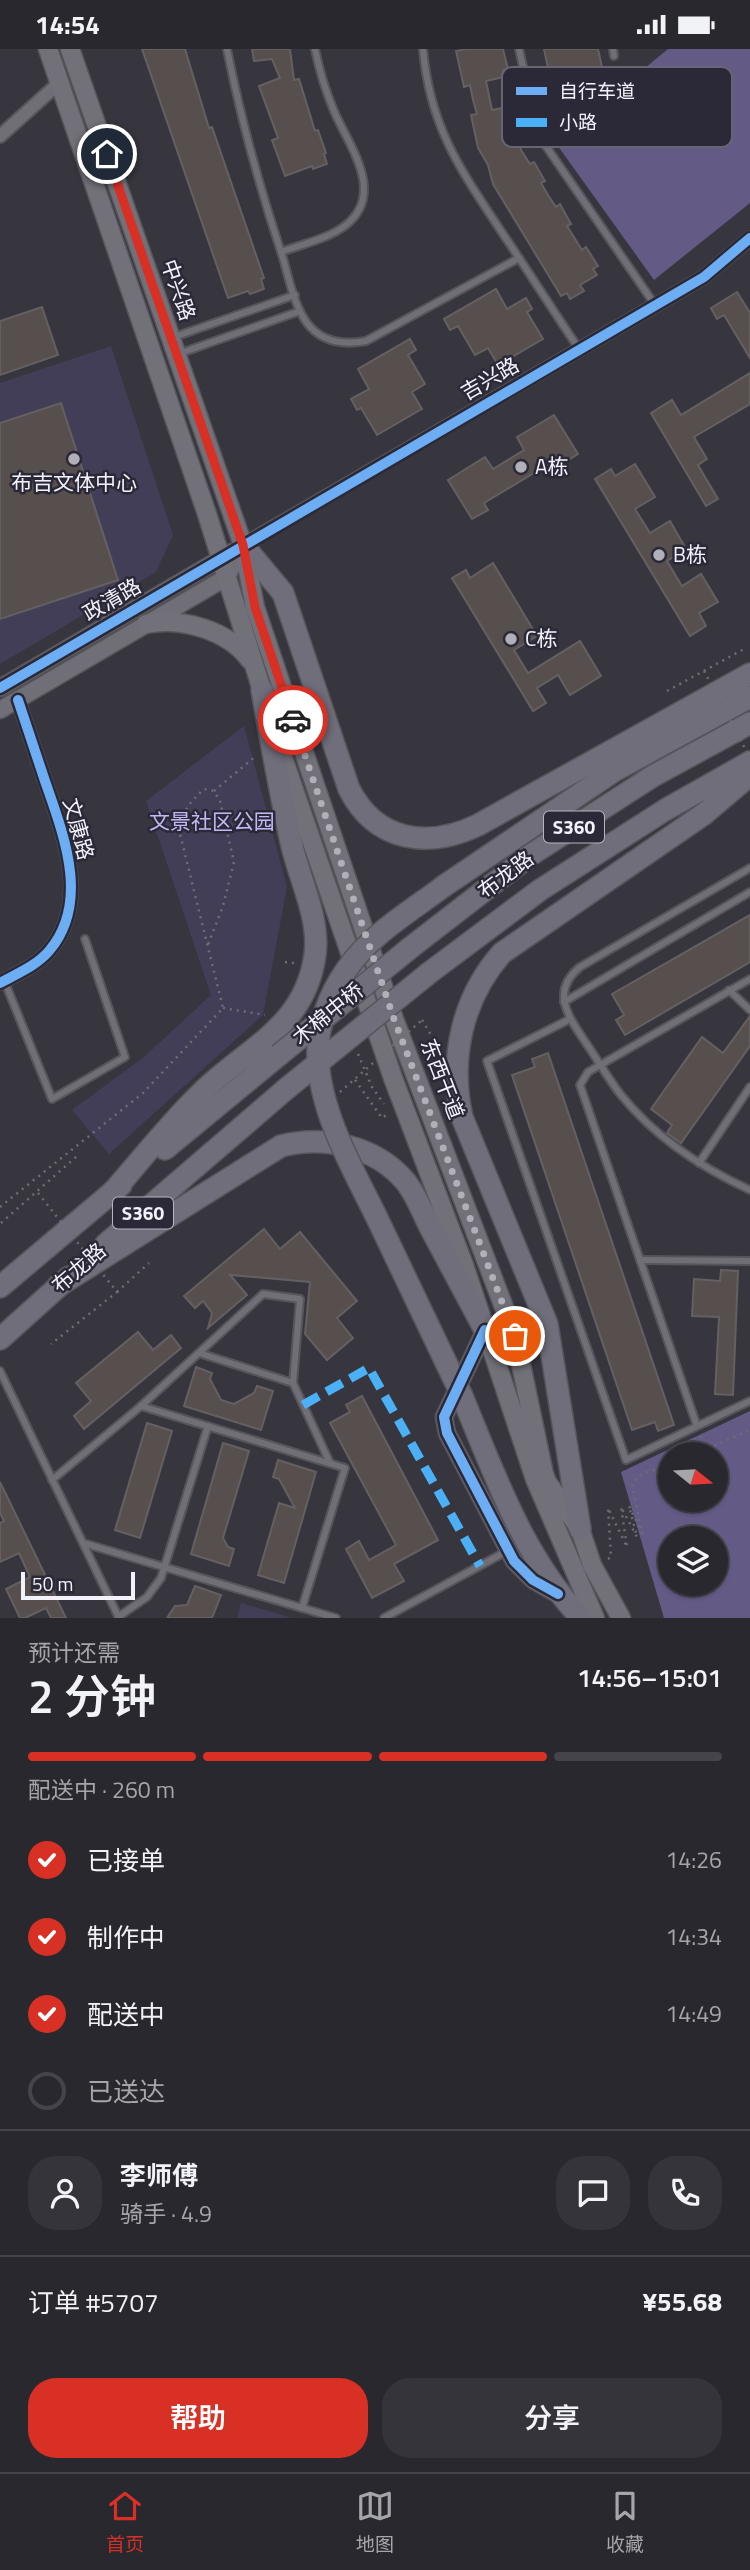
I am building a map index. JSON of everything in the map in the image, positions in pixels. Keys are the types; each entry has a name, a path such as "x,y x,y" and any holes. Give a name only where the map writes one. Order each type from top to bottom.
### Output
{"main road":[{"path":"48,49 221,558"},
{"name":"中兴路","path":"70,49 243,545"},
{"path":"243,545 283,593 349,789 356,802 383,826 409,837 426,840 443,838 478,825 750,674"},
{"name":"东西干道","path":"243,545 255,607 394,1019 515,1336 539,1476 580,1529 592,1565 621,1618"},
{"name":"东西干道","path":"221,558 341,931 464,1265 485,1330 595,1618"},
{"path":"146,624 168,621 210,631 241,649 254,666"},
{"path":"112,1193 201,1093 281,1028 305,989 315,954 312,914 299,875 279,790 262,690"},
{"path":"581,1618 558,1594 505,1498 462,1396 341,1144 322,1088 318,1058 320,1028 332,995 347,968 383,931 444,886 614,771 750,697"},
{"name":"布龙路","path":"410,948 529,856 653,776 750,723"},
{"name":"布龙路","path":"429,974 540,890 665,810 750,760"},
{"path":"580,1529 547,1324 469,1137 458,1099 457,1070 464,1023 485,974 502,953 704,814 750,775"},
{"name":"木棉中桥","path":"279,1055 410,948"},
{"name":"木棉中桥","path":"286,1089 429,974"},
{"name":"布龙路","path":"0,1287 279,1055"},
{"name":"布龙路","path":"0,1339 286,1089"},
{"path":"58,1286 281,1146 301,1141 319,1141 355,1147 383,1163 405,1181 485,1330"},
{"path":"539,1476 571,1462"}],"street":[{"path":"0,136 59,83"},
{"name":"吉兴路","path":"243,545 704,277 750,238"},
{"path":"227,577 243,545"},
{"name":"政清路","path":"0,688 243,545"},
{"name":"政清路","path":"0,710 227,577"},
{"name":"文康路","path":"2,982 26,969 51,949 64,923 70,892 71,874 64,836 18,700"},
{"path":"485,1330 444,1417 447,1433 514,1561 533,1580 558,1594"},
{"path":"505,1498 506,1544"}],"lane":[{"path":"227,49 257,177 300,311 308,325 320,335 342,343 366,341 519,258"},
{"path":"281,252 332,233 347,224 359,211 364,194 364,176 334,110 315,49"},
{"path":"423,49 429,95 444,141 579,349"},
{"path":"519,49 523,67"},
{"path":"547,147 655,305"},
{"path":"174,347 295,295"},
{"path":"174,347 300,311"},
{"path":"750,868 580,967 566,982 564,1002 570,1019 600,1065 620,1094 638,1113 699,1163 750,1190"},
{"path":"564,1002 750,892"},
{"path":"2,982 52,1100 125,1057 85,939"},
{"path":"697,1426 580,1085 588,1072 750,979"},
{"path":"729,990 750,1010"},
{"path":"570,1019 487,1061 626,1460 750,1401"},
{"path":"699,1163 750,1087"},
{"path":"640,1260 750,1261"},
{"path":"52,1480 141,1406 262,1294 300,1299 293,1383 330,1463"},
{"path":"199,1353 293,1383"},
{"path":"0,1371 118,1617 147,1597 166,1567 208,1426"},
{"path":"141,1406 345,1468 302,1608"},
{"path":"83,1543 336,1618"},
{"path":"384,1618 506,1544"}],"path":[{"path":"667,691 744,649"},
{"path":"704,671 750,760"},
{"path":"214,792 256,756"},
{"path":"206,947 223,906 234,862 220,801 214,792 204,789 189,803 182,816 180,834 206,947 223,1008"},
{"path":"285,962 300,964"},
{"path":"223,1008 277,1017"},
{"path":"0,1207 143,1093 223,1008"},
{"path":"335,1096 422,1020 440,1049"},
{"path":"355,1080 382,1118 389,1112 372,1087"},
{"path":"1,1223 77,1156"},
{"path":"61,1157 67,1166"},
{"path":"38,1193 117,1291"},
{"path":"51,1344 149,1263"},
{"path":"697,1426 704,1442"},
{"path":"723,1442 750,1430"},
{"path":"611,1557 608,1508 627,1547 621,1507 637,1537 629,1506 642,1533 632,1484 642,1474 658,1469"}],"green space":[{"name":"布吉文体中心","path":"111,346 173,535 156,572 0,664 0,383"},
{"name":"文景社区公园","path":"244,726 287,887 263,1015 109,1154 72,1110 144,1057 211,995 146,801"},
{"path":"241,1603 292,1618 237,1618"}],"shaded area":[{"path":"668,49 750,49 750,203 654,280 559,147 732,147 732,67 646,67"},
{"path":"750,1411 750,1618 664,1618 621,1472 658,1455 658,1512 728,1512 728,1442 684,1442"}],"building":[{"path":"142,49 185,49 209,128 212,127 264,278 261,279 264,289 228,298"},
{"path":"252,49 290,49 294,80 299,79 315,131 318,130 326,153 327,164 313,169 312,166 285,176 272,140 278,138 259,86 280,78 272,59 254,61"},
{"path":"503,49 508,67 502,67 502,77 486,81 492,110 502,108 502,147 520,147 530,164 534,162 545,181 541,183 556,207 560,204 571,224 567,226 582,250 586,247 598,266 593,269 597,275 580,285 584,291 570,299 567,293 561,296 493,184 488,165 478,148 471,115 477,114 470,85 464,87 456,51"},
{"path":"544,49 598,49 602,67 548,67"},
{"path":"496,289 507,309 526,298 532,309 527,312 543,339 498,365 488,348 475,355 458,326 450,330 444,319"},
{"path":"737,292 750,313 750,358 724,315 717,319 711,308"},
{"path":"42,307 58,355 0,375 0,321"},
{"path":"410,339 416,350 408,355 425,384 412,392 422,409 377,435 361,408 357,410 351,399 369,389 358,369"},
{"path":"750,373 750,404 694,437 707,459 698,465 718,499 706,506 651,413 672,400 681,415"},
{"path":"61,403 118,580 0,619 0,423"},
{"name":"A栋","path":"554,415 578,454 562,464 559,458 484,503 488,510 472,519 448,480 485,457 493,469 524,450 517,437"},
{"name":"B栋","path":"635,464 655,497 635,509 650,533 670,521 686,549 667,561 682,586 701,574 718,602 699,613 706,626 690,636 595,479 611,469 615,476"},
{"name":"C栋","path":"493,563 537,636 514,650 528,673 580,641 601,676 570,695 558,675 537,688 546,703 533,711 452,578 466,570 470,578"},
{"path":"750,915 750,962 625,1035 616,1020 624,1015 612,994"},
{"path":"750,1016 750,1046 681,1143 667,1133 672,1125 651,1109 702,1037 723,1053"},
{"path":"548,1053 674,1425 658,1431 655,1422 632,1430 512,1075 535,1067 532,1059"},
{"path":"264,1229 280,1249 300,1232 357,1301 337,1318 353,1338 327,1360 305,1334 310,1282 230,1275 247,1295 208,1328 212,1313 203,1301 195,1308 184,1296"},
{"path":"721,1270 738,1271 733,1395 715,1394 719,1317 692,1316 694,1279 720,1281"},
{"path":"138,1332 153,1350 171,1335 181,1348 84,1429 74,1416 91,1401 76,1383"},
{"path":"196,1367 212,1373 210,1379 221,1400 234,1404 254,1393 257,1386 273,1391 261,1430 184,1406"},
{"path":"362,1396 438,1540 394,1564 404,1581 372,1598 346,1549 359,1541 369,1560 396,1545 330,1423 350,1412 346,1405"},
{"path":"147,1423 172,1431 140,1538 115,1530"},
{"path":"223,1443 249,1451 223,1538 228,1547 234,1549 229,1566 191,1554"},
{"path":"278,1460 316,1472 284,1583 258,1575 279,1503 295,1508 279,1479 273,1477"},
{"path":"0,1482 66,1618 51,1618 46,1608 20,1618 6,1589 30,1577 19,1553 0,1562 0,1523 4,1521 0,1513"},
{"path":"195,1586 221,1595 212,1618 167,1618 175,1606 187,1605"}],"marked path":[{"path":"303,1405 369,1368 480,1566"}],"cycle path":[{"path":"0,688 704,277 750,238"},
{"path":"0,983 33,965 49,951 62,932 69,911 71,889 70,867 59,823 18,700"},
{"path":"485,1330 444,1417 447,1433 514,1561 533,1580 558,1594"}],"way so far":[{"path":"293,720 394,1019 515,1336"}],"place":[{"name":"布吉文体中心","path":"74,459"},
{"name":"A栋","path":"521,467"},
{"name":"B栋","path":"659,555"},
{"name":"C栋","path":"511,639"}],"route":[{"path":"107,154 243,545 255,607 293,720"}]}
